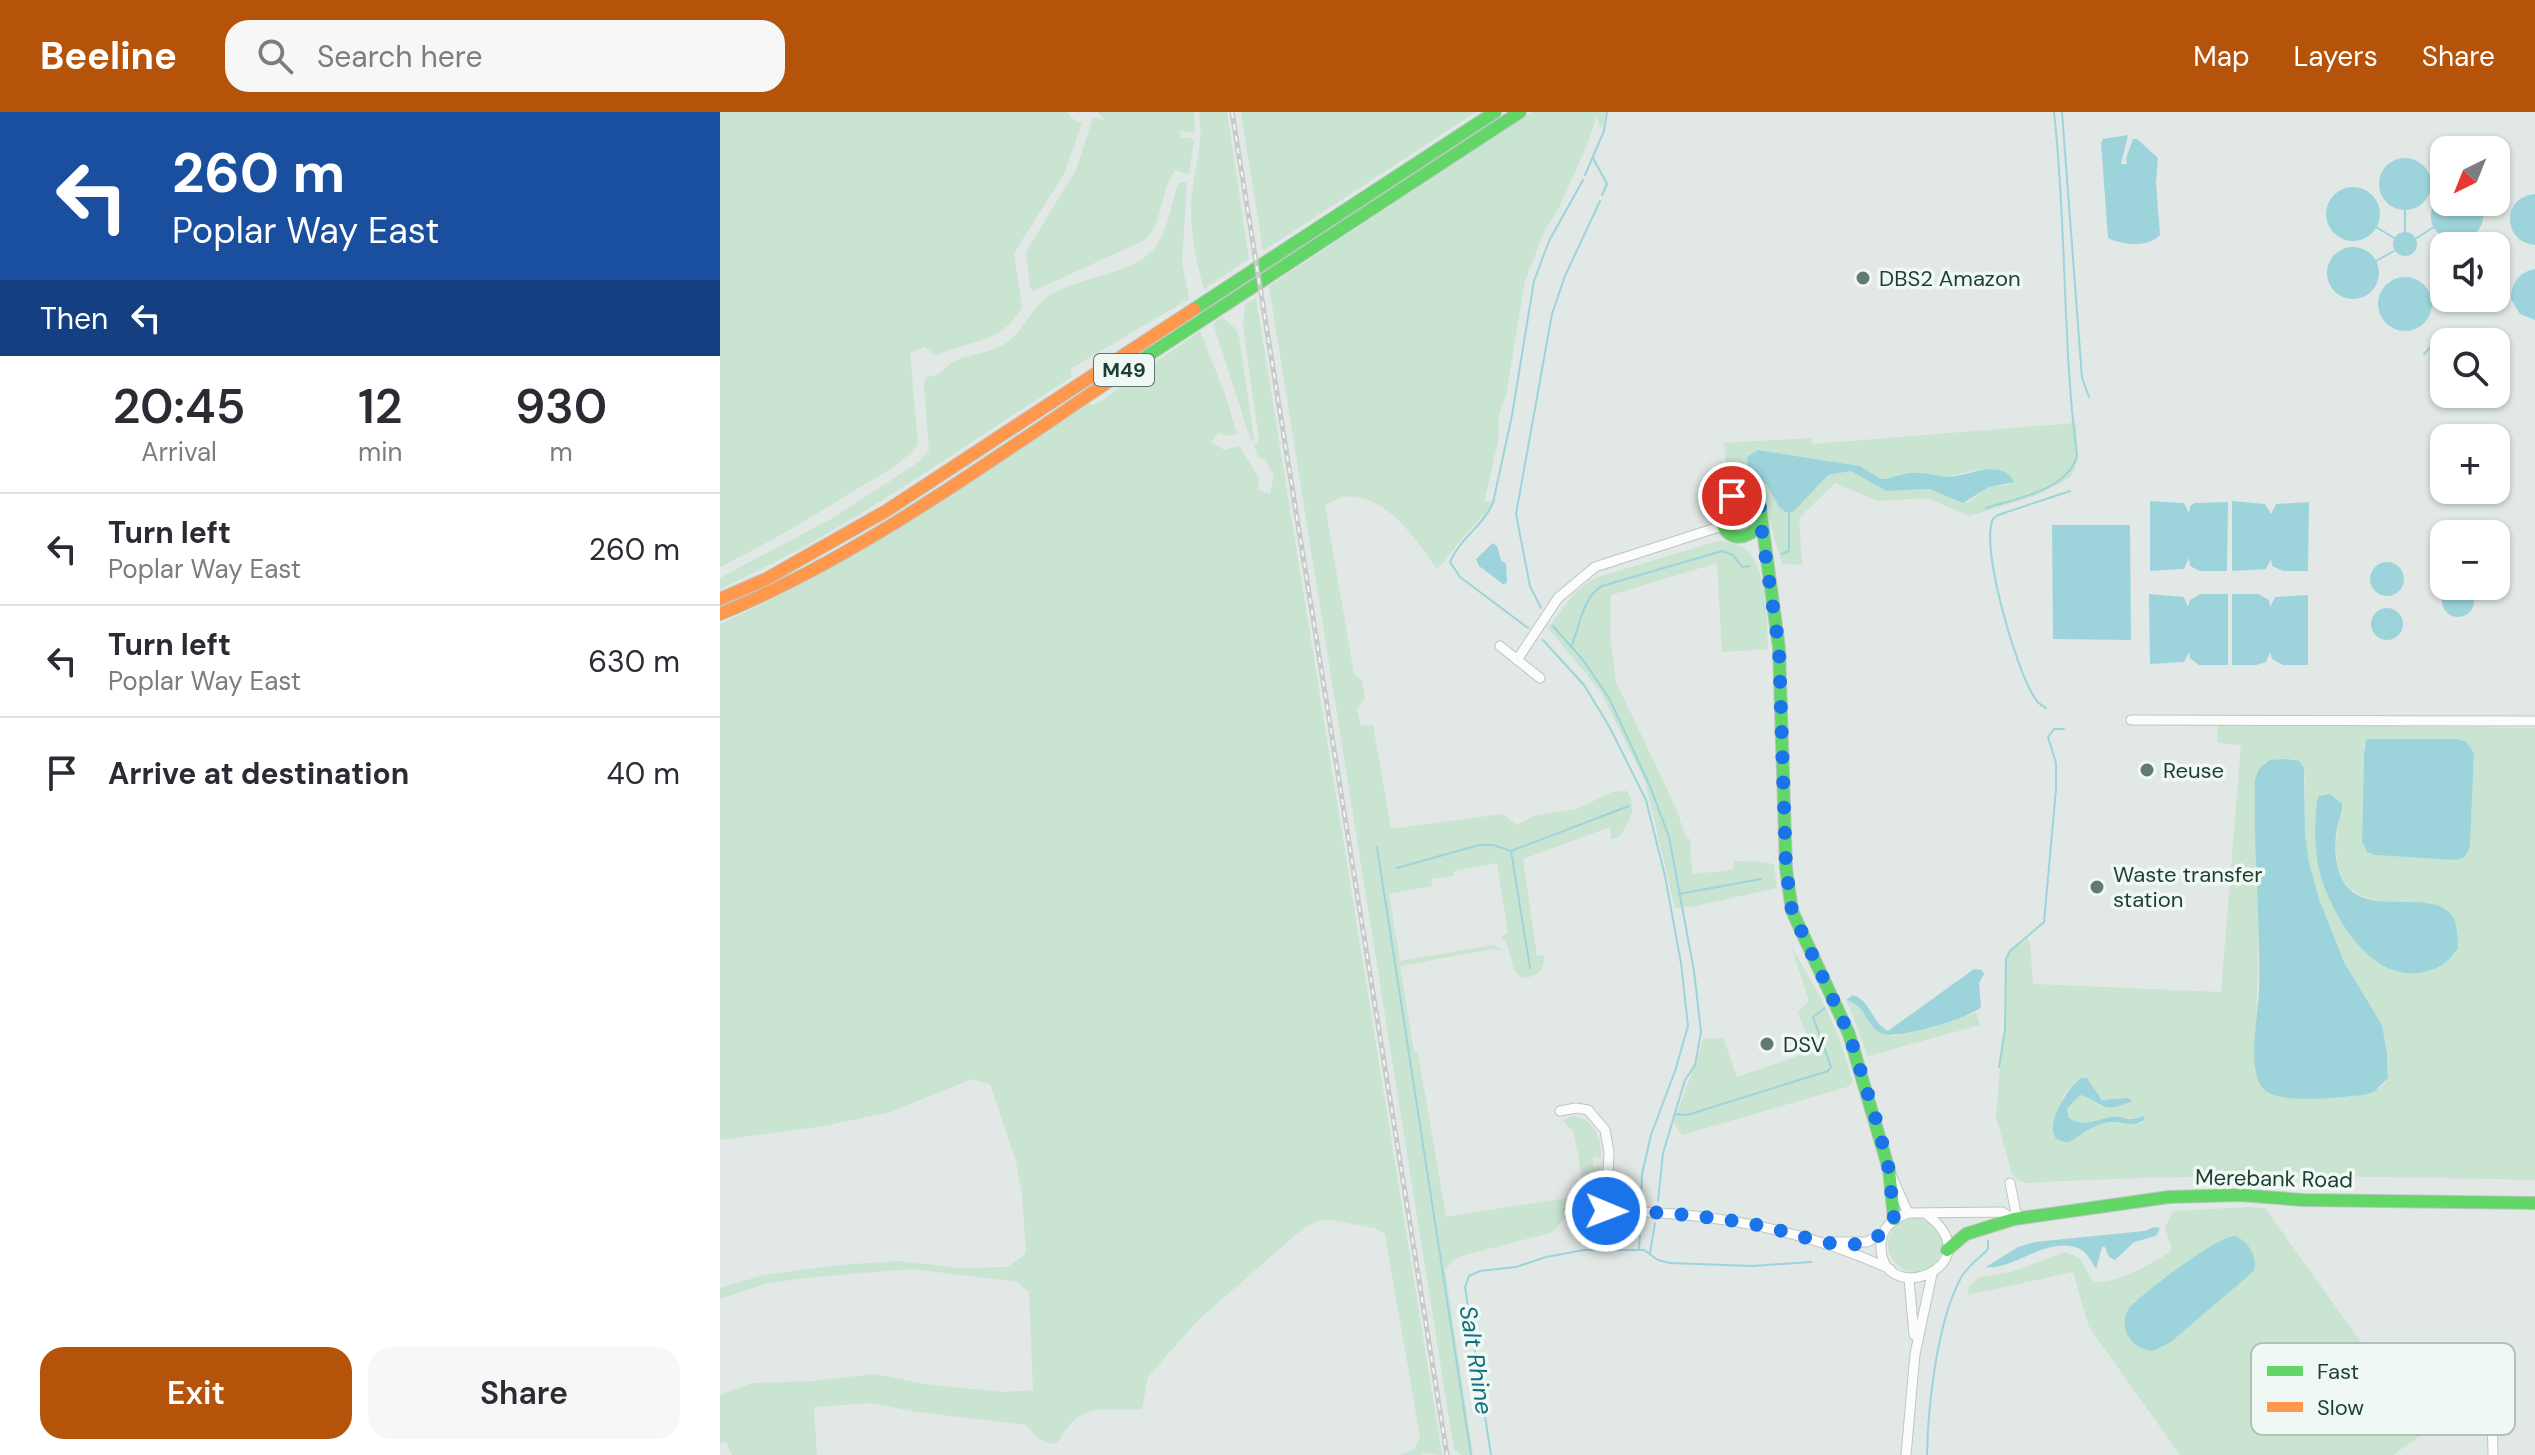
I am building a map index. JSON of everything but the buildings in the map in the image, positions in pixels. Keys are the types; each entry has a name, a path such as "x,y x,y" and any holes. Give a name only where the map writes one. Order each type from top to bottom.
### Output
{"main road":[{"name":"M49","path":"720,599 766,579 886,511 1495,112"},
{"name":"M49","path":"720,614 766,595 890,525 1520,112"},
{"path":"1761,525 1750,536 1740,538 1730,535 1722,526 1719,514 1722,505 1732,496 1751,496 1759,503 1763,513 1761,525 1769,562 1779,648 1786,868 1792,911 1849,1034 1889,1170 1894,1219"},
{"name":"Merebank Road","path":"1947,1250 1966,1234 2016,1218 2169,1197 2240,1195 2303,1200 2535,1203"}],"street":[{"path":"1517,660 1558,598 1595,567 1722,526"},
{"path":"1750,536 1769,562"},
{"path":"1500,646 1540,678"},
{"path":"2131,720 2535,721"},
{"path":"1560,1111 1576,1108 1588,1110 1605,1130 1609,1152 1606,1211"},
{"path":"1889,1170 1908,1213"},
{"path":"2010,1183 2016,1218"},
{"path":"1568,1213 1655,1212 1760,1225 1816,1240 1909,1279 1921,1279 1932,1274 1944,1260 1947,1250 1946,1236 1939,1224 1926,1214 1908,1213 1894,1219 1883,1233 1867,1242 1850,1244 1816,1240"},
{"name":"Merebank Road","path":"1926,1214 2002,1212 2016,1218"},
{"path":"1883,1233 1881,1251 1890,1269"},
{"path":"1906,1455 1915,1354 1932,1274"},
{"path":"1909,1279 1915,1354"},
{"path":"2493,1435 2493,1455"}],"green space":[{"path":"720,112 1067,112 1071,118 1082,123 1064,174 1014,253 1022,308 1003,330 993,336 936,356 925,347 910,353 918,445 881,475 720,567"},
{"path":"1097,112 1194,112 1195,132 1180,131 1181,139 1188,137 1194,140 1189,174 1175,170 1166,188 1155,226 1143,241 1033,291 1030,288 1026,252 1076,170 1093,117 1106,121"},
{"path":"1199,112 1227,112 1249,259 1204,289 1195,254 1191,218 1200,144"},
{"path":"1241,112 1476,112 1263,251"},
{"path":"1532,112 1605,112 1604,125 1600,128 1597,116 1587,145 1559,208 1545,230 1525,281 1506,396 1499,413 1498,442 1484,502 1496,500 1437,569 1409,532 1386,509 1358,497 1343,497 1325,505 1354,674 1362,680 1365,698 1357,709 1361,726 1373,725 1391,829 1502,814 1517,825 1534,816 1577,809 1612,792 1627,791 1632,804 1629,821 1618,838 1611,839 1610,827 1523,859 1537,956 1544,955 1541,969 1532,976 1522,978 1514,970 1506,941 1501,938 1508,932 1497,863 1454,871 1454,876 1431,879 1432,886 1389,894 1400,961 1494,945 1502,951 1492,949 1400,966 1446,1217 1585,1195 1574,1133 1563,1121 1571,1116 1586,1120 1591,1125 1598,1136 1601,1150 1601,1158 1593,1157 1593,1166 1601,1167 1593,1196 1565,1207 1565,1217 1553,1232 1458,1257 1445,1269 1473,1455 1462,1455 1454,1449 1269,286"},
{"path":"1179,182 1187,183 1182,263 1189,299 1070,369 1072,377 900,489 767,567 720,589 720,578 831,519 919,462 929,451 926,377 937,375 957,360 1003,345 1015,336 1038,305 1050,295 1118,271 1142,259 1162,236"},
{"path":"1256,298 1442,1455 1399,1455 1412,1449 1420,1437 1385,1234 1375,1228 1324,1219 1306,1226 1198,1320 1148,1377 1142,1409 1083,1414 1066,1429 1058,1442 1050,1444 1038,1438 1026,1425 871,1403 814,1407 817,1455 732,1455 726,1442 720,1443 720,1395 752,1383 875,1374 930,1385 1005,1392 1033,1390 1029,1292 1015,1281 910,1269 768,1283 720,1299 720,1288 764,1275 900,1261 958,1268 1008,1267 1026,1253 1016,1162 990,1084 972,1079 890,1112 824,1126 720,1140 720,624 816,576 909,521 1090,403 1101,401 1200,331 1237,434 1229,436 1219,433 1211,442 1224,450 1239,446 1259,478 1258,490 1270,494 1274,476 1265,459 1258,457 1254,446 1259,440 1243,327 1245,304"},
{"path":"1222,317 1236,329 1239,337 1254,439 1251,441 1213,323"},
{"path":"2076,423 2078,458 2072,475 2066,480 2035,496 1969,516 1927,498 1878,501 1835,483 1799,518 1802,565 1782,564 1764,502 1757,493 1733,480 1727,469 1724,443 1811,438 1813,444","holes":["1758,450 1860,466 1881,479 1911,473 1949,477 1970,471 1998,469 2010,484 1989,487 1967,503 1929,489 1886,491 1851,471 1828,475 1779,507 1767,485 1751,476"]},
{"path":"1718,541 1742,547 1757,566 1766,609 1768,649 1722,652 1717,563 1611,595 1610,635 1616,682 1676,808 1686,838 1690,839 1692,874 1733,870 1734,861 1774,865 1777,888 1675,908 1645,781 1601,692 1548,628 1575,592 1595,578"},
{"path":"2218,724 2535,728 2535,1180 2216,1177 2026,1183 2012,1174 1996,1117 2005,1030 2006,959 2010,951 2027,938 2033,984 2221,992 2241,745 2217,743","holes":["2364,745 2474,753 2470,846 2465,856 2455,860 2375,855 2367,852 2362,841","2286,759 2304,768 2305,835 2319,902 2331,934 2384,1036 2387,1080 2368,1093 2342,1097 2291,1097 2256,1030 2264,763","2343,811 2337,835 2337,860 2342,877 2351,889 2379,901 2445,910 2457,937 2453,955 2369,956 2344,923 2327,891 2318,855 2316,814","2076,1081 2090,1081 2100,1097 2109,1100 2128,1098 2129,1103 2107,1107 2080,1095 2067,1109 2069,1118 2084,1122 2143,1116 2143,1122 2104,1123 2061,1142 2053,1135 2063,1096"]},
{"path":"1791,946 1822,1000 1853,1081 1847,1087 1682,1135 1674,1122 1703,1039 1723,1038 1737,1077 1812,1051 1798,1012 1809,1001"},
{"path":"1847,1001 1857,1003 1869,1021 1893,1036 1976,1013 1980,1025 1868,1056"},
{"path":"2265,1208 2361,1343 2251,1343 2251,1435 2421,1435 2393,1455 2180,1455 2089,1327 2073,1272 1967,1295 1969,1287 1979,1277 2011,1272 2065,1252 2079,1258 2093,1281 2110,1280 2156,1261 2172,1250 2165,1227 2174,1211","holes":["2234,1236 2253,1255 2254,1271 2171,1342 2130,1340 2126,1326 2134,1302 2223,1240"]},
{"path":"1915,1218 1934,1226 1942,1245 1934,1264 1915,1272 1896,1264 1888,1245 1896,1226"}],"water":[{"path":"2128,135 2121,164 2127,164 2133,139 2137,139 2158,158 2156,183 2160,235 2142,244 2128,244 2108,238 2101,143 2103,139"},
{"path":"2395,160 2415,160 2424,165 2429,174 2429,194 2424,203 2415,208 2395,208 2386,203 2381,194 2381,174 2386,165"},
{"path":"2353,187 2372,195 2380,214 2372,233 2353,241 2334,233 2326,214 2334,195"},
{"path":"2535,194 2535,245 2516,236 2510,220 2516,203"},
{"path":"2431,216 2483,217 2476,232 2438,232 2433,226"},
{"path":"2405,232 2416,239 2417,244 2410,255 2405,256 2394,249 2393,244 2400,233"},
{"path":"2353,247 2372,254 2379,273 2372,292 2353,299 2334,292 2327,273 2334,254"},
{"path":"2535,269 2535,320 2520,314 2511,299 2517,279"},
{"path":"2405,277 2424,285 2430,294 2430,312 2424,323 2405,331 2386,323 2378,304 2386,285"},
{"path":"1758,450 1860,466 1881,479 1912,473 1950,477 1994,469 2009,475 2014,482 1989,487 1963,503 1929,489 1886,491 1851,471 1828,475 1794,511 1787,513 1779,507 1767,485 1749,474 1747,457"},
{"path":"2150,501 2184,503 2189,513 2190,506 2195,503 2228,502 2227,571 2200,571 2190,566 2189,558 2184,569 2150,571"},
{"path":"2232,501 2265,504 2271,514 2276,504 2309,502 2308,571 2283,571 2272,566 2271,559 2266,569 2232,571"},
{"path":"2052,525 2130,525 2131,640 2053,639"},
{"path":"1493,543 1506,564 1507,582 1504,585 1479,566 1476,559"},
{"path":"2387,562 2399,567 2404,579 2399,591 2387,596 2375,591 2370,579 2375,567"},
{"path":"2149,594 2184,597 2188,607 2190,600 2201,594 2228,594 2228,665 2199,665 2190,658 2189,652 2184,662 2150,664"},
{"path":"2232,594 2258,594 2269,600 2270,607 2275,597 2308,595 2308,665 2283,665 2272,659 2270,652 2266,662 2232,665"},
{"path":"2442,600 2474,600 2469,612 2458,617 2447,612 2442,601"},
{"path":"2387,608 2398,613 2403,624 2398,635 2387,640 2376,635 2371,624 2376,613"},
{"path":"2458,739 2466,742 2474,753 2470,846 2465,856 2455,860 2367,852 2362,841 2364,753 2366,740"},
{"path":"2269,760 2299,761 2304,768 2305,834 2319,899 2344,962 2382,1025 2388,1078 2374,1092 2364,1095 2314,1099 2276,1096 2260,1084 2256,1073 2254,1045 2259,965 2255,779 2259,769"},
{"path":"2330,794 2342,804 2336,834 2337,866 2351,891 2380,901 2429,903 2443,908 2453,917 2458,948 2441,965 2417,973 2385,967 2359,946 2338,917 2321,876 2315,833 2317,801 2319,796"},
{"path":"1974,969 1982,970 1984,974 1979,983 1981,1007 1963,1017 1932,1027 1900,1034 1880,1033 1858,1006 1846,1000 1853,995 1859,998 1888,1031"},
{"path":"2081,1078 2087,1078 2102,1100 2128,1098 2132,1101 2108,1107 2080,1095 2067,1109 2069,1118 2085,1123 2116,1117 2132,1119 2143,1116 2145,1119 2133,1124 2105,1123 2069,1142 2059,1140 2054,1134 2056,1114 2068,1092"},
{"path":"2160,1228 2156,1236 2134,1242 2115,1260 2102,1247 2096,1269 2083,1251 2068,1246 2043,1249 2008,1264 1986,1267 2018,1247 2035,1242 2144,1231"},
{"path":"2234,1236 2244,1241 2251,1250 2255,1260 2254,1271 2171,1342 2153,1351 2133,1342 2125,1323 2129,1308 2196,1255"}],"waterway":[{"path":"1585,175 1604,131 1607,112"},
{"path":"1986,508 2025,497 2052,485 2072,468 2077,456 2054,112"},
{"path":"2062,112 2082,378 2089,397"},
{"path":"1593,158 1607,184 1602,195"},
{"path":"1528,628 1460,577 1450,562 1493,503 1512,415 1534,281 1549,241 1583,180"},
{"path":"1541,608 1530,586 1516,514 1552,314 1565,276 1600,201"},
{"path":"2405,210 2405,232"},
{"path":"2376,227 2394,238"},
{"path":"2415,239 2434,227"},
{"path":"2376,261 2394,251"},
{"path":"2424,354 2430,348"},
{"path":"2046,708 2035,699 2009,635 1995,580 1990,533 1993,519 1998,515 2070,491"},
{"path":"1782,554 1789,551 1789,513"},
{"path":"1572,645 1586,604 1602,586 1722,551 1733,555 1742,567 1749,566"},
{"path":"1553,626 1583,660 1609,698 1649,784 1669,837 1694,971 1701,1032 1695,1065 1685,1080 1663,1153 1658,1201"},
{"path":"1543,640 1584,685 1609,726 1646,800 1665,876 1681,963 1688,1026 1651,1135 1642,1174 1641,1200"},
{"path":"1999,1067 2005,1030 2006,959 2010,951 2044,922 2056,789 2056,763 2048,737 2054,729 2064,729"},
{"path":"1397,868 1479,845 1493,845 1511,851 1629,806"},
{"path":"1377,847 1471,1455"},
{"path":"1511,851 1530,968"},
{"path":"1679,894 1761,879"},
{"path":"1675,1114 1687,1115 1828,1071 1831,1067 1813,1017 1825,1008"},
{"path":"1639,1249 1641,1220"},
{"path":"1650,1253 1655,1223"},
{"path":"1927,1455 1932,1388 1946,1316 1962,1276 1988,1249 1988,1241"},
{"name":"Salt Rhine","path":"1491,1455 1465,1287 1469,1276 1480,1271 1516,1267 1546,1257 1584,1250 1644,1250 1658,1260 1670,1263 1752,1266 1811,1262"}],"railway":[{"path":"1232,112 1447,1455"}],"traffic: fast":[{"path":"1194,309 1495,112"},
{"path":"1138,362 1520,112"},
{"path":"1761,525 1746,535 1734,536 1726,531 1721,510 1726,501 1736,495 1751,496 1760,508 1779,648 1786,868 1792,911 1849,1034 1889,1170 1894,1219"},
{"path":"1947,1250 1966,1234 2014,1219 2169,1197 2240,1195 2303,1200 2535,1203"}],"traffic: slow":[{"path":"720,599 766,579 886,511 1194,309"},
{"path":"720,614 774,590 882,531 1138,362"}],"place":[{"name":"DBS2 Amazon","path":"1863,278"},
{"name":"Reuse","path":"2147,770"},
{"name":"Waste transfer station","path":"2097,887"},
{"name":"DSV","path":"1767,1044"}],"route":[{"path":"1606,1211 1655,1212 1760,1225 1816,1240 1850,1244 1867,1242 1883,1233 1894,1219 1889,1170 1849,1034 1792,911 1786,868 1779,648 1769,562 1761,525 1763,513 1759,503 1751,496 1732,496"}]}
